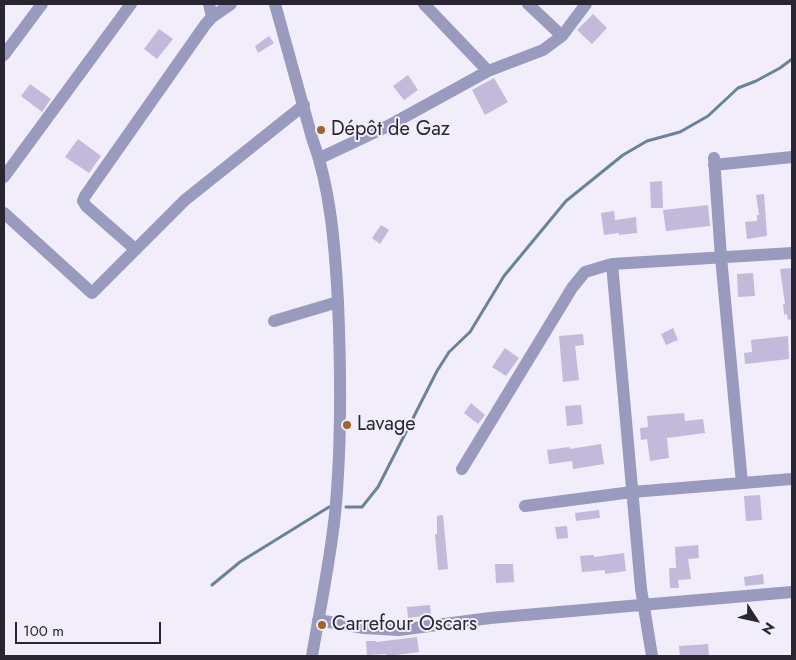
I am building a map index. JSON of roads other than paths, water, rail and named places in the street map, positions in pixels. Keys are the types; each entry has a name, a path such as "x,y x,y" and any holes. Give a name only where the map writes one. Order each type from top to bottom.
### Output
{"street":[{"path":"4,55 42,4"},
{"path":"4,177 132,4"},
{"path":"209,4 212,17"},
{"path":"135,249 86,206 83,202 85,196 180,59 212,17 231,4"},
{"path":"275,4 312,138 320,158 333,228 338,302 340,445 334,521 312,656"},
{"path":"424,4 488,71"},
{"path":"528,4 562,36"},
{"path":"320,158 388,126 488,71 544,50 562,36 586,4"},
{"path":"4,213 92,293 185,200 304,105"},
{"path":"742,484 714,162 792,157"},
{"path":"462,469 572,288 585,272 612,264 792,253"},
{"path":"612,264 643,606 652,656"},
{"path":"274,321 338,302"},
{"path":"525,506 632,492 792,479"},
{"path":"318,620 390,630 490,618 792,592"}],"waterway":[{"path":"346,507 362,507 378,487 437,371 449,352 470,332 504,276 566,201 623,155 647,141 680,132 708,116 738,88 756,81 792,59"},
{"path":"212,585 240,562 329,507"}],"place":[{"name":"Dépôt de Gaz","path":"321,130"},
{"name":"Lavage","path":"347,425"},
{"name":"Carrefour Oscars","path":"322,625"}]}
